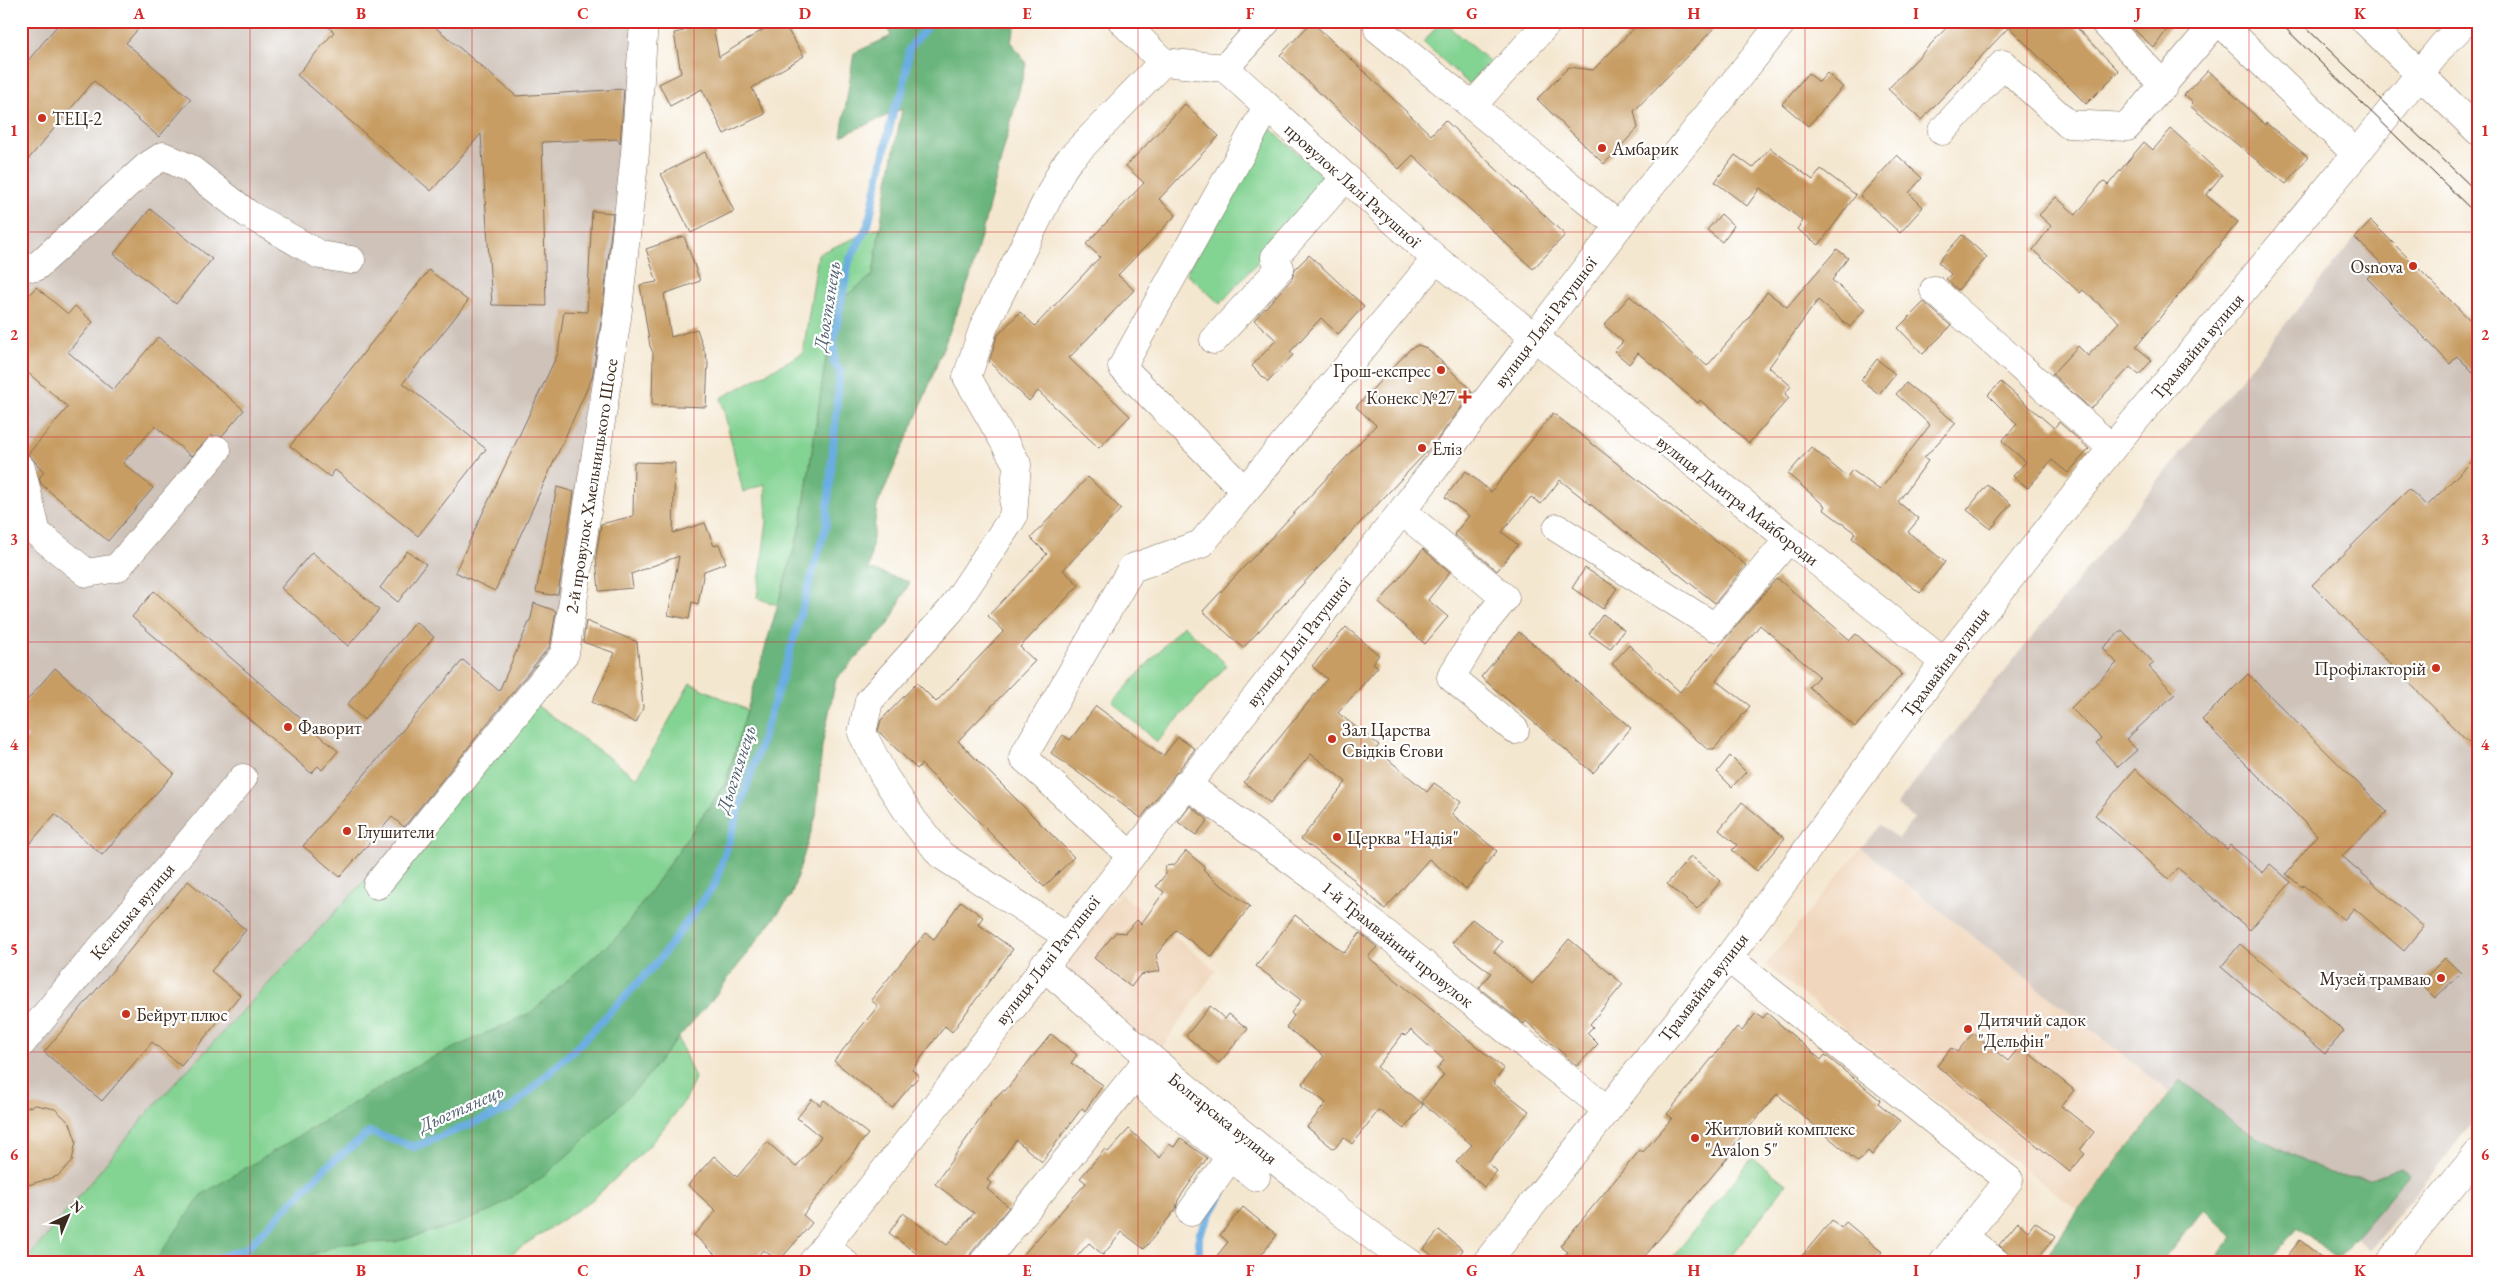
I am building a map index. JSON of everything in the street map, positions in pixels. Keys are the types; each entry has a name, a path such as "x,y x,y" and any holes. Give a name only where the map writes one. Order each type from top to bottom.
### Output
{"street":[{"name":"2-й провулок Хмельницького Шосе","path":"377,885 565,653 618,318 635,153 644,21"},
{"path":"1122,21 1163,62 1225,68 1267,21"},
{"path":"1472,106 1549,21"},
{"path":"2102,21 2164,86"},
{"path":"1942,130 2003,64 2068,124 2127,127 2218,21 2356,154"},
{"path":"2365,21 2478,131"},
{"name":"Трамвайна вулиця","path":"1486,1263 1606,1109 1728,958 1944,662 2112,448 2356,154 2442,46 2466,21"},
{"name":"вулиця Лялі Ратушної","path":"827,1257 1043,966 1402,510 1532,338 1774,25"},
{"path":"1378,29 1619,226"},
{"path":"1067,936 941,855 913,820 884,776 862,733 869,701 950,610 1013,517 1017,464 967,377 984,326 1070,159 1163,62"},
{"name":"провулок Лялі Ратушної","path":"1225,68 1436,259 1532,338"},
{"path":"1244,490 1122,368 1267,107"},
{"path":"21,266 36,267 146,167 164,156 189,168 248,214 320,255 351,260"},
{"path":"1214,340 1280,268 1275,257 1345,178"},
{"path":"1130,854 1023,757 1132,568 1201,544 1436,259"},
{"path":"1934,290 2112,448"},
{"name":"вулиця Дмитра Майбороди","path":"1532,338 1944,662"},
{"path":"21,468 38,533 87,572 118,568 217,450"},
{"path":"1402,510 1505,598 1483,625 1451,677 1515,730"},
{"path":"1557,528 1715,627 1788,540"},
{"name":"Келецька вулиця","path":"21,1044 243,778"},
{"name":"1-й Трамвайний провулок","path":"1186,784 1316,879 1606,1109"},
{"path":"1728,958 2009,1180 1942,1263"},
{"name":"Болгарська вулиця","path":"1043,966 1149,1058 1369,1234 1410,1263"},
{"path":"1149,1058 1150,1092 1256,1177"},
{"path":"983,1263 1149,1058"},
{"path":"2389,1263 2478,1152"},
{"path":"1191,1212 1231,1156"},
{"path":"1965,1236 1997,1263"}],"shaded area":[{"path":"21,21 639,21 629,152 561,652 369,876 149,1111 24,1263 21,1263"},
{"path":"2355,238 2364,246 2426,278 2478,328 2478,1116 2370,1250 1861,848 1880,825 1898,839 1914,818 1896,805"},
{"name":"Дитячий садок \"Дельфін\"","path":"1861,848 2171,1093 2078,1211 1765,965"},
{"path":"1120,893 1216,970 1160,1050 1071,975 1068,957"}],"green space":[{"path":"885,21 1017,21 1011,41 1026,64 970,278 919,411 877,506 869,569 910,582 888,625 836,679 822,746 816,816 791,896 711,1001 641,1084 590,1135 544,1176 491,1211 454,1225 395,1242 339,1244 291,1263 154,1263 201,1195 417,1065 530,1013 622,932 726,782 801,525 826,358 830,308 873,275 884,202 902,109 841,136 854,53 891,36"},
{"path":"1442,21 1490,62 1469,84 1423,42"},
{"path":"1268,126 1329,182 1220,304 1186,273"},
{"path":"880,227 873,276 830,308 826,358 801,525 778,605 757,598 767,521 765,484 743,492 721,398 803,353 818,254"},
{"path":"1183,625 1227,665 1157,742 1113,702"},
{"path":"690,683 747,710 726,782 622,932 678,1038 695,1078 686,1099 648,1147 592,1200 497,1263 24,1263 149,1111 369,876 528,699 637,778"},
{"path":"2181,1080 2242,1130 2334,1175 2372,1178 2401,1167 2410,1174 2337,1259 2298,1227 2268,1263 2219,1263 2215,1260 2233,1237 2204,1209 2161,1263 2042,1263 2078,1211"},
{"path":"1752,1158 1786,1184 1726,1263 1668,1263"}],"building":[{"name":"ТЕЦ-2","path":"61,21 145,21 126,43 191,99 159,137 94,81 21,168 21,69"},
{"path":"321,21 428,21 516,96 624,89 620,144 618,139 542,142 546,306 492,305 481,134 431,191 297,75 334,32"},
{"path":"682,21 712,21 719,57 777,21 782,21 804,56 752,88 765,114 724,134 702,89 670,106 659,84 681,73 674,33 684,31"},
{"path":"1641,21 1721,21 1634,111 1638,128 1604,164 1537,99 1569,67 1593,70"},
{"path":"1953,21 2070,21 2119,71 2086,104 2009,27 1921,120 1888,89"},
{"path":"2125,21 2173,21 2154,48"},
{"path":"1312,22 1431,135 1445,120 1565,235 1533,269 1413,155 1399,169 1280,55"},
{"path":"2208,70 2265,125 2266,123 2308,157 2286,184 2190,106 2193,103 2184,95"},
{"path":"1808,73 1819,82 1827,73 1843,87 1808,126 1782,104"},
{"path":"1185,104 1219,136 1159,199 1176,215 1118,275 1134,290 1069,358 1130,416 1099,448 1038,391 1029,401 989,362 997,336 1020,312 1035,326 1100,257 1086,244 1144,183 1126,166"},
{"path":"2171,129 2222,175 2206,195 2238,222 2136,347 2152,360 2139,375 2130,367 2091,409 2052,374 2078,346 2088,356 2119,322 2083,290 2080,293 2033,250 2051,226 2039,215 2056,197 2076,215 2103,181 2108,185 2144,142 2153,150"},
{"path":"1770,148 1813,180 1821,169 1856,195 1819,245 1797,229 1803,221 1760,188 1747,206 1715,182 1735,155 1753,168"},
{"path":"705,152 734,211 691,233 661,174"},
{"path":"1897,155 1922,178 1909,193 1923,207 1900,233 1860,196"},
{"path":"150,209 212,259 176,304 114,254"},
{"path":"592,211 613,213 602,316 592,378 495,591 455,572 558,353 564,311 587,312"},
{"path":"1721,214 1734,226 1722,242 1707,230"},
{"path":"2371,221 2478,328 2478,377 2457,356 2450,364 2367,278 2382,264 2355,238"},
{"path":"1962,235 1987,257 1958,290 1946,279 1951,274 1938,262"},
{"path":"684,236 700,281 664,294 671,337 697,329 708,362 706,407 652,405 653,353 650,346 640,285 657,282 646,249"},
{"path":"1837,249 1848,258 1832,280 1865,309 1850,327 1818,300 1769,367 1791,386 1785,394 1789,398 1749,443 1700,400 1698,403 1638,353 1629,364 1614,351 1623,342 1604,325 1630,296 1707,366 1747,320 1767,292 1787,307"},
{"path":"1309,255 1364,306 1338,334 1321,318 1290,352 1293,355 1268,382 1252,366 1276,340 1254,320 1292,279 1295,269"},
{"path":"429,270 468,301 403,383 486,449 418,536 335,470 330,477 290,446"},
{"path":"36,287 68,314 75,306 93,322 68,352 113,390 158,337 244,410 222,436 211,436 191,456 155,426 123,463 153,488 108,541 41,484 39,478 44,472 28,454 68,407 21,367 21,304"},
{"path":"1924,302 1951,326 1923,354 1898,328"},
{"path":"1418,345 1427,348 1472,393 1433,445 1243,648 1203,611 1376,425 1356,407 1410,349"},
{"path":"1877,359 1895,374 1879,394 1861,380"},
{"path":"2001,382 2054,428 2059,422 2089,449 2068,473 2052,460 2028,488 2013,476 2026,462 2002,441 2017,424 1988,395"},
{"path":"1906,383 1956,423 1924,458 1928,461 1898,502 1919,519 1908,532 1945,562 1920,593 1852,538 1855,533 1823,509 1825,506 1788,474 1811,447 1847,477 1852,470 1880,490 1930,425 1896,394"},
{"path":"1553,413 1746,565 1715,603 1560,480 1541,504 1531,497 1502,532 1518,545 1497,571 1454,534 1469,516 1445,497 1466,471 1491,492"},
{"name":"Профілакторій","path":"2478,455 2478,752 2312,585 2409,489 2427,506"},
{"path":"634,462 675,463 673,533 705,523 714,546 719,544 726,563 704,571 698,604 692,602 689,619 668,615 679,556 631,574 633,588 599,591 596,557 601,524 633,516"},
{"path":"1088,477 1121,509 1063,570 1079,585 1020,647 1035,661 958,741 1074,857 1044,887 921,764 917,769 878,731 881,720 917,683 936,702 1004,631 988,616 1047,554 1031,538"},
{"path":"1987,485 2011,504 1991,529 1967,510"},
{"path":"557,487 574,492 558,594 551,595 536,592"},
{"path":"1423,549 1450,572 1428,600 1448,617 1425,644 1379,603"},
{"path":"407,551 426,564 398,602 380,588"},
{"path":"312,552 379,610 348,646 281,588"},
{"path":"1585,568 1617,588 1603,609 1572,588"},
{"path":"1777,578 1850,640 1856,634 1902,674 1855,727 1809,687 1819,676 1760,625 1716,680 1750,706 1714,749 1707,749 1612,664 1629,645 1680,692"},
{"path":"154,591 338,751 322,770 318,766 311,773 132,617"},
{"path":"534,603 556,611 550,646 404,827 392,817 340,877 303,846 463,660 499,691 531,618"},
{"path":"1603,614 1624,630 1610,649 1589,634"},
{"path":"586,621 637,642 643,708 636,723 592,702 615,653 583,642"},
{"path":"416,622 434,637 364,720 347,705"},
{"path":"1346,627 1379,655 1373,663 1378,667 1338,713 1379,745 1376,749 1427,792 1434,783 1461,802 1452,814 1497,851 1466,889 1429,859 1385,909 1356,881 1301,839 1346,782 1311,754 1270,803 1244,782 1327,679 1312,666"},
{"path":"2122,630 2154,663 2149,667 2175,694 2126,739 2137,750 2118,767 2096,743 2101,738 2071,708 2117,663 2103,648"},
{"path":"1519,632 1631,728 1593,773 1481,677"},
{"path":"55,668 174,773 102,855 55,814 21,854 21,746 29,737 21,730 21,707"},
{"path":"2248,674 2387,812 2342,856 2424,927 2404,951 2354,908 2344,920 2303,885 2302,887 2286,874 2317,835 2202,720"},
{"path":"1096,706 1163,756 1178,737 1195,749 1141,818 1051,753 1063,735 1070,740"},
{"path":"1730,756 1746,772 1732,787 1717,772"},
{"path":"2135,769 2227,849 2230,845 2263,873 2270,864 2291,882 2250,930 2178,868 2169,879 2095,815"},
{"path":"1742,802 1785,838 1757,871 1732,850 1737,845 1719,830"},
{"path":"1190,806 1208,820 1196,835 1178,822"},
{"path":"1186,851 1205,867 1203,869 1214,880 1250,906 1212,957 1176,930 1156,955 1160,971 1140,975 1131,987 1094,958 1116,932 1125,933 1137,920 1141,924 1164,892 1156,886 1166,874 1165,866 1174,865"},
{"path":"1691,856 1721,881 1697,909 1667,884"},
{"name":"Бейрут плюс","path":"188,881 246,930 211,971 240,995 181,1066 152,1042 102,1101 44,1052"},
{"path":"961,901 983,917 978,924 1013,949 952,1032 945,1026 912,1070 919,1076 892,1108 834,1061 878,1006 871,1000 926,933 934,939"},
{"path":"1295,915 1344,953 1360,933 1377,947 1368,957 1504,1069 1493,1083 1529,1111 1488,1163 1497,1171 1484,1187 1456,1162 1472,1145 1421,1102 1444,1075 1437,1069 1444,1060 1411,1030 1405,1036 1403,1034 1377,1067 1423,1105 1404,1129 1379,1110 1352,1144 1344,1137 1334,1149 1307,1127 1326,1103 1302,1084 1324,1056 1286,1027 1294,1016 1291,1013 1301,1000 1256,966"},
{"path":"1472,919 1502,942 1494,952 1532,984 1569,939 1623,984 1590,1024 1593,1027 1587,1033 1598,1044 1577,1066 1526,1021 1524,1024 1479,988 1491,973 1452,943"},
{"path":"2240,944 2344,1031 2325,1054 2221,967"},
{"name":"Музей трамваю","path":"2445,958 2461,973 2435,998 2420,983"},
{"path":"1210,1006 1225,1019 1229,1014 1248,1029 1219,1063 1186,1036"},
{"name":"Житловий комплекс \"Avalon 5\"","path":"1756,1013 1763,1018 1767,1013 1821,1060 1825,1055 1880,1100 1878,1103 1900,1121 1872,1155 1868,1151 1858,1162 1777,1094 1731,1149 1733,1151 1639,1263 1559,1263 1568,1252 1560,1246 1640,1150 1643,1152 1672,1118 1667,1114 1737,1027 1742,1031"},
{"path":"1973,1033 2008,1061 2020,1046 2074,1090 2061,1106 2094,1132 2080,1150 2085,1154 2070,1172 1937,1066 1951,1048 1957,1052"},
{"path":"1051,1034 1077,1055 1071,1063 1103,1085 1085,1111 1082,1108 1042,1162 1016,1140 987,1180 991,1183 987,1189 1009,1207 971,1253 968,1263 929,1263 889,1233 903,1213 947,1245 974,1213 935,1184 995,1098 1003,1090 1005,1091"},
{"path":"812,1099 820,1105 824,1100 868,1134 803,1215 812,1223 779,1261 763,1250 752,1263 724,1263 694,1235 716,1211 688,1185 714,1156 737,1177 767,1142 796,1167 821,1137 797,1118"},
{"path":"36,1105 55,1109 70,1123 76,1141 72,1161 58,1176 21,1187 21,1109"},
{"path":"1129,1129 1160,1158 1169,1144 1174,1147 1180,1138 1207,1158 1178,1200 1176,1209 1144,1249 1122,1232 1103,1255 1089,1243 1071,1263 1016,1263 1086,1183 1080,1178 1105,1149 1108,1152"},
{"path":"1243,1207 1277,1235 1255,1263 1211,1263 1228,1242 1220,1235"},
{"path":"1832,1220 1841,1228 1846,1222 1882,1252 1873,1263 1796,1263"},
{"path":"2018,1222 2028,1231 2035,1222 2055,1237 2034,1263 2012,1263 2011,1257 1999,1245"},
{"path":"1439,1230 1463,1250 1452,1263 1440,1263 1424,1249"},
{"path":"2300,1240 2328,1263 2282,1263"}],"waterway":[{"name":"Дьогтянець","path":"204,1263 247,1248 326,1167 370,1132 414,1147 511,1108 574,1050 656,964 715,884 784,672 826,526 840,371 834,363 834,340 849,261 868,225 894,108 903,91 909,49 931,21"},
{"path":"1199,1263 1199,1235 1229,1180"}],"tram line":[{"path":"2278,21 2478,216"},
{"path":"2299,21 2478,193"}],"place":[{"name":"ТЕЦ-2","path":"42,118"},
{"name":"Амбарик","path":"1602,148"},
{"name":"Osnova","path":"2413,266"},
{"name":"Грош-експрес","path":"1441,370"},
{"name":"Конекс №27","path":"1465,397"},
{"name":"Еліз","path":"1422,448"},
{"name":"Профілакторій","path":"2436,668"},
{"name":"Фаворит","path":"288,727"},
{"name":"Зал Царства Свідків Єгови","path":"1332,739"},
{"name":"Глушители","path":"347,831"},
{"name":"Церква \"Надія\"","path":"1337,837"},
{"name":"Музей трамваю","path":"2441,978"},
{"name":"Бейрут плюс","path":"126,1014"},
{"name":"Дитячий садок \"Дельфін\"","path":"1968,1029"},
{"name":"Житловий комплекс \"Avalon 5\"","path":"1695,1138"}]}
